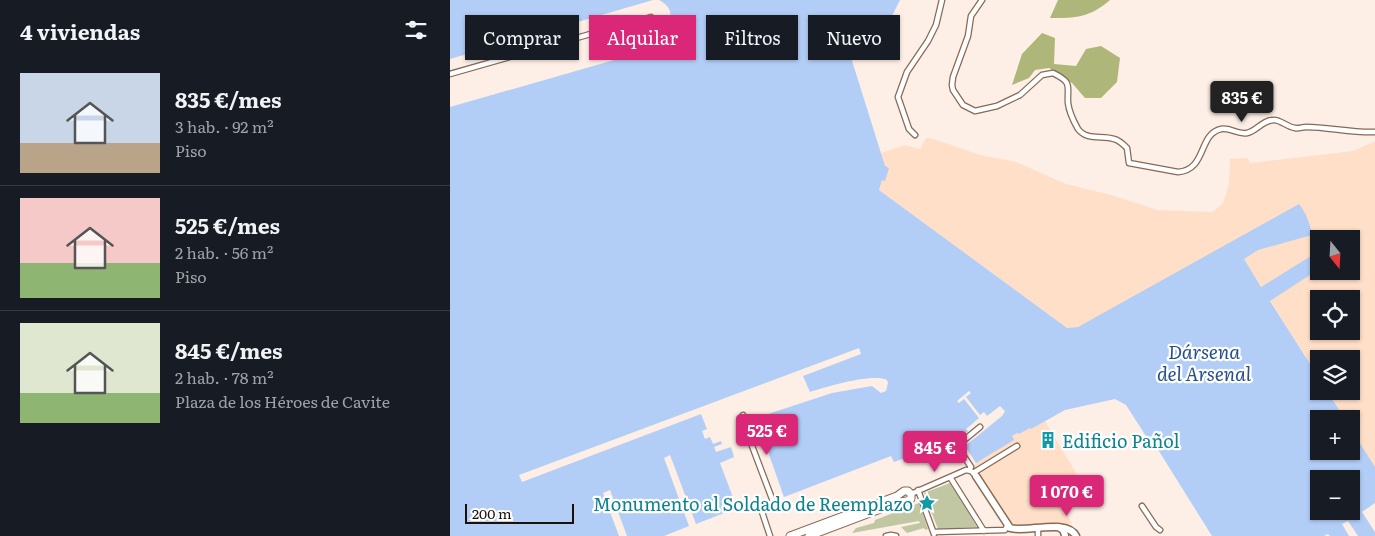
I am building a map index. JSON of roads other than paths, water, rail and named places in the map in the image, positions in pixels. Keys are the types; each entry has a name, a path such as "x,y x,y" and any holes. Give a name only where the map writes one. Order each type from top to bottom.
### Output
{"main road":[{"path":"973,473 1007,526 1014,529 1065,528 1074,534"},
{"path":"790,536 907,491 914,492 910,499 809,536"},
{"path":"902,493 901,497 905,501"},
{"path":"1054,527 1063,530 1065,536 1068,532 1074,534"}],"street":[{"path":"915,135 909,129 898,97 907,72 928,41 936,24 942,0"},
{"path":"982,0 971,16 968,36 952,85 963,105 975,111 997,106 1020,95 1042,75 1053,73 1068,85 1069,108 1082,133 1088,136 1118,140 1127,148 1129,163 1186,172 1196,165 1201,151 1214,132 1226,128 1241,133 1248,133 1263,122 1272,120 1294,128 1307,127 1375,132"},
{"path":"450,74 589,34"},
{"path":"743,415 748,429 746,430 774,504 761,509 771,535"},
{"path":"973,473 957,446 980,427"},
{"path":"973,473 1017,446"},
{"path":"973,473 966,470 914,492 934,534 992,533 1005,530 1007,526"},
{"path":"950,477 980,532"},
{"path":"1142,506 1160,530"},
{"path":"1038,528 1038,536"},
{"path":"886,536 896,536"}],"water":[{"path":"450,0 653,0 601,15 589,15 589,19 579,22 579,15 465,15 465,55 450,59"},
{"name":"Dársena del Arsenal","path":"659,0 900,0 892,15 808,15 808,60 852,60 885,166 889,168 885,181 882,180 879,190 1067,328 1078,327 1299,204 1310,226 1310,236 1258,250 1244,259 1261,287 1310,257 1310,275 1270,301 1310,364 1310,400 1333,400 1339,410 1310,410 1310,460 1360,460 1360,443 1375,467 1375,503 1362,512 1375,532 1375,536 1358,536 1348,521 1342,524 1349,536 1330,536 1328,534 1324,536 1212,536 1157,448 1155,450 1126,405 1115,399 1065,410 1031,429 1019,434 1017,433 1012,436 1014,440 976,463 965,446 1002,416 1005,411 1000,406 987,416 984,412 980,415 966,397 971,393 969,391 957,401 959,403 964,399 979,418 966,429 968,431 961,437 894,462 891,456 784,497 756,418 832,393 872,386 881,393 886,391 887,380 871,378 810,392 803,376 861,354 859,348 519,475 522,482 701,414 707,429 702,431 705,439 710,437 713,444 721,441 722,444 714,447 716,452 731,447 734,457 720,463 737,508 696,524 670,455 664,458 689,526 664,536 627,536 610,490 603,493 619,536 450,536 450,107 614,60 696,60 696,15 670,15 666,5"}],"place":[{"name":"Edificio Pañol","path":"1048,440"},
{"name":"Monumento al Soldado de Reemplazo","path":"927,503"}]}
